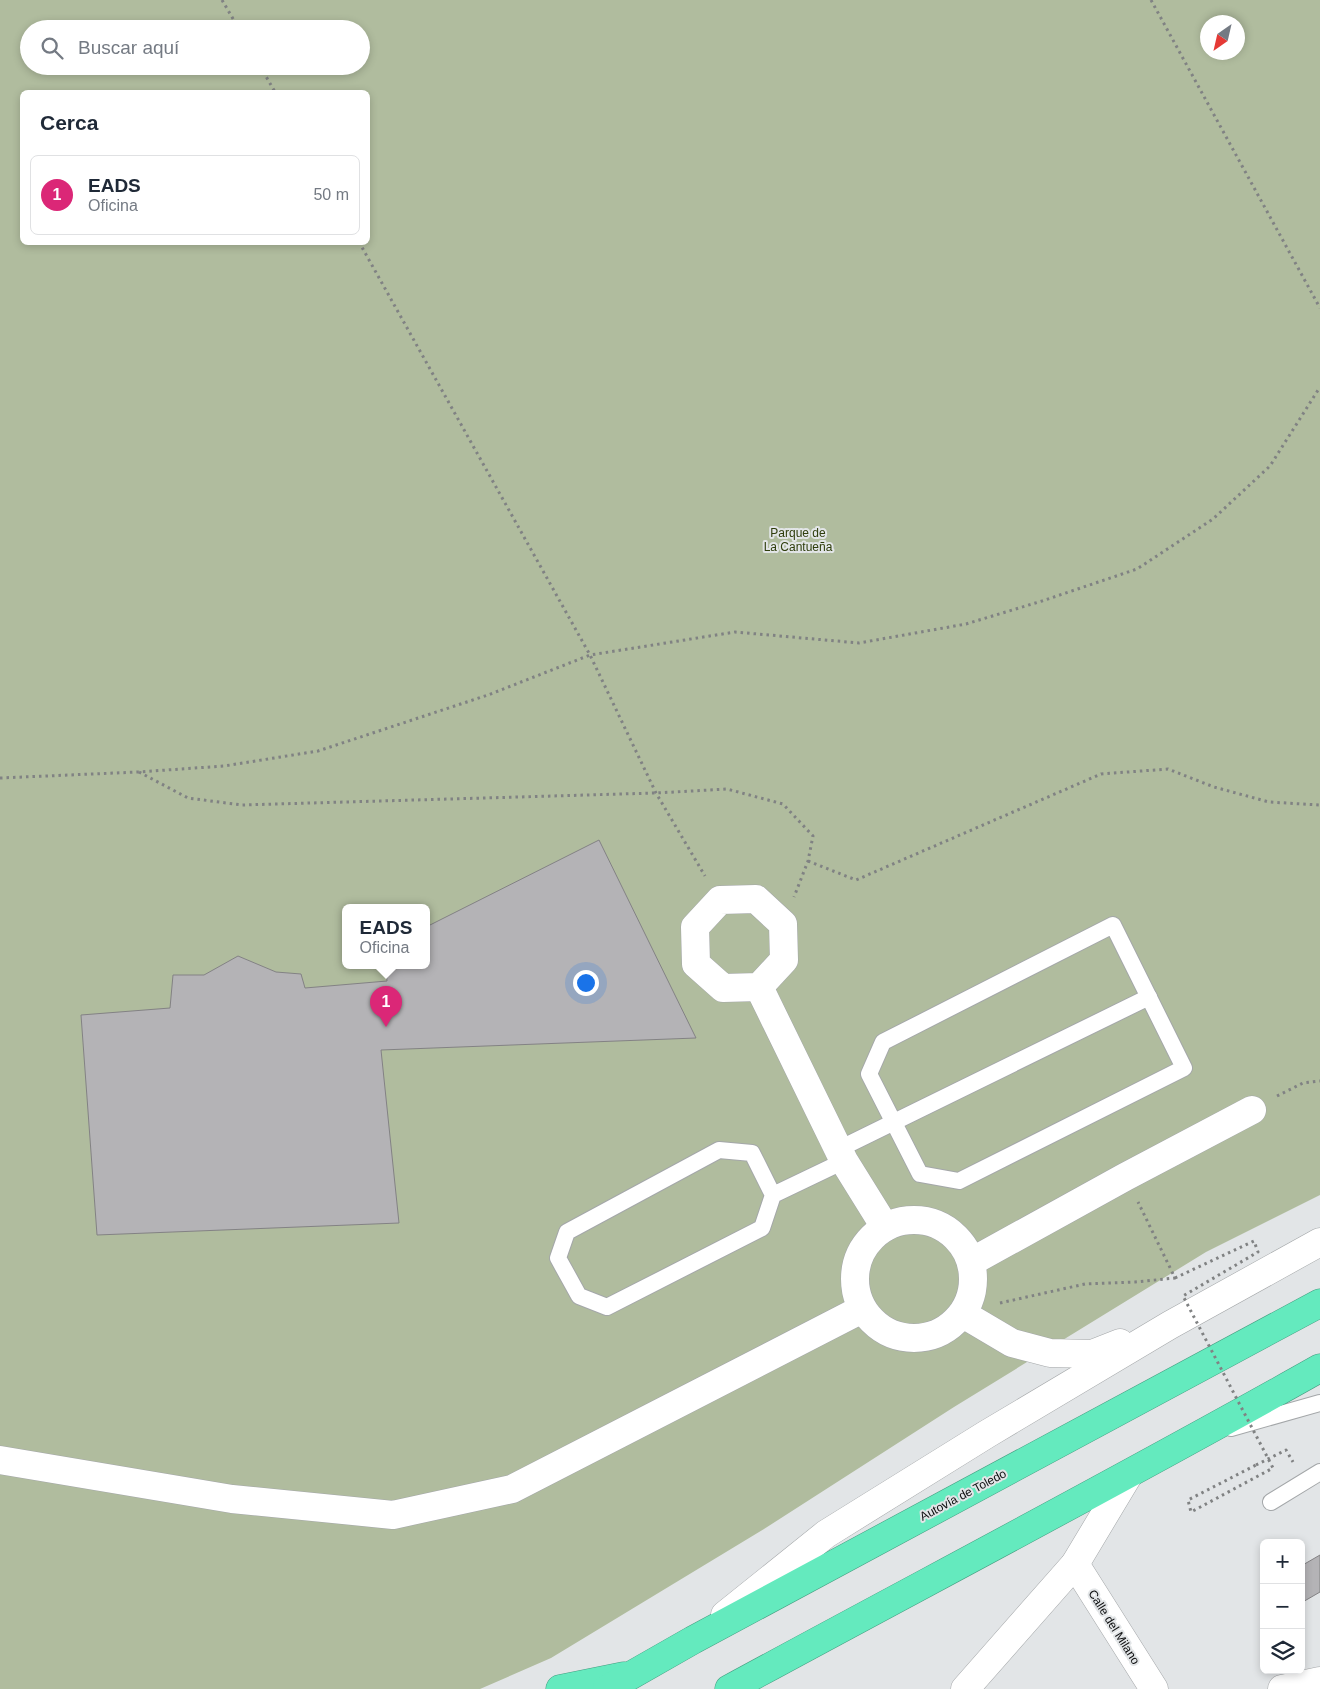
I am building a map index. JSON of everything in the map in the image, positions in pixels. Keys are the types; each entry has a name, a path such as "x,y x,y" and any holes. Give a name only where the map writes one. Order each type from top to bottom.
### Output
{"highway":[{"name":"Autovía de Toledo","path":"607,1689 694,1640 1320,1304"},
{"path":"729,1689 1032,1524 1129,1474 1320,1368"},
{"path":"560,1689 633,1675"}],"street":[{"path":"756,899 782,924 784,960 759,987 723,988 696,964 695,927 720,900 756,899"},
{"path":"759,987 842,1155 885,1227"},
{"path":"971,1262 1125,1176 1252,1110"},
{"path":"905,1220 926,1221 946,1229 961,1243 971,1262 966,1307 940,1333 911,1339 883,1330 862,1309 854,1278 863,1248 885,1227 905,1220"},
{"path":"694,1640 826,1534 1170,1324 1320,1242"},
{"path":"966,1307 1012,1343 1050,1353 1092,1354 1170,1324"},
{"path":"0,1460 232,1499 393,1515 512,1489 862,1309"},
{"path":"965,1689 1075,1564 1129,1474"},
{"name":"Calle del Milano","path":"1075,1564 1154,1689"},
{"path":"1282,1689 1320,1681"}],"lane":[{"path":"1113,925 1149,997 1184,1068 959,1181 920,1174 869,1074 883,1042 1113,925"},
{"path":"773,1195 752,1153 719,1150 567,1232 558,1258 579,1296 607,1307 762,1228 773,1195 894,1122 1149,997"},
{"path":"1195,1438 1320,1403"},
{"path":"1271,1502 1320,1472"}],"path":[{"path":"222,0 234,20"},
{"path":"1151,0 1320,308"},
{"path":"265,75 274,90"},
{"path":"362,245 590,655 656,793 720,900"},
{"path":"0,778 224,766 318,751 488,695 590,655 735,632 859,643 966,624 1137,569 1213,519 1270,466 1320,387"},
{"path":"808,861 856,880 1101,774 1168,769 1214,787 1269,802 1320,805"},
{"path":"138,772 188,798 242,805 656,793 727,789 783,804 813,836 808,861 782,924"},
{"path":"1252,1110 1303,1083 1320,1081"},
{"path":"1125,1176 1175,1278"},
{"path":"966,1307 1002,1303 1085,1284 1175,1278 1254,1241 1258,1252 1183,1296 1273,1468 1191,1512 1188,1500 1256,1465 1286,1450 1305,1482"}],"green space":[{"name":"Parque de La Cantueña","path":"0,0 1320,0 1320,1195 1206,1252 954,1407 764,1529 551,1658 480,1689 0,1689"}],"building":[{"path":"599,840 696,1038 381,1050 399,1223 97,1235 81,1015 170,1008 173,975 204,975 238,956 276,972 301,974 305,988 387,981 386,969 430,969 430,925"},
{"path":"1320,1555 1320,1592 1305,1601 1305,1584 1305,1564"}],"place":[{"name":"EADS","path":"386,1027"}]}
